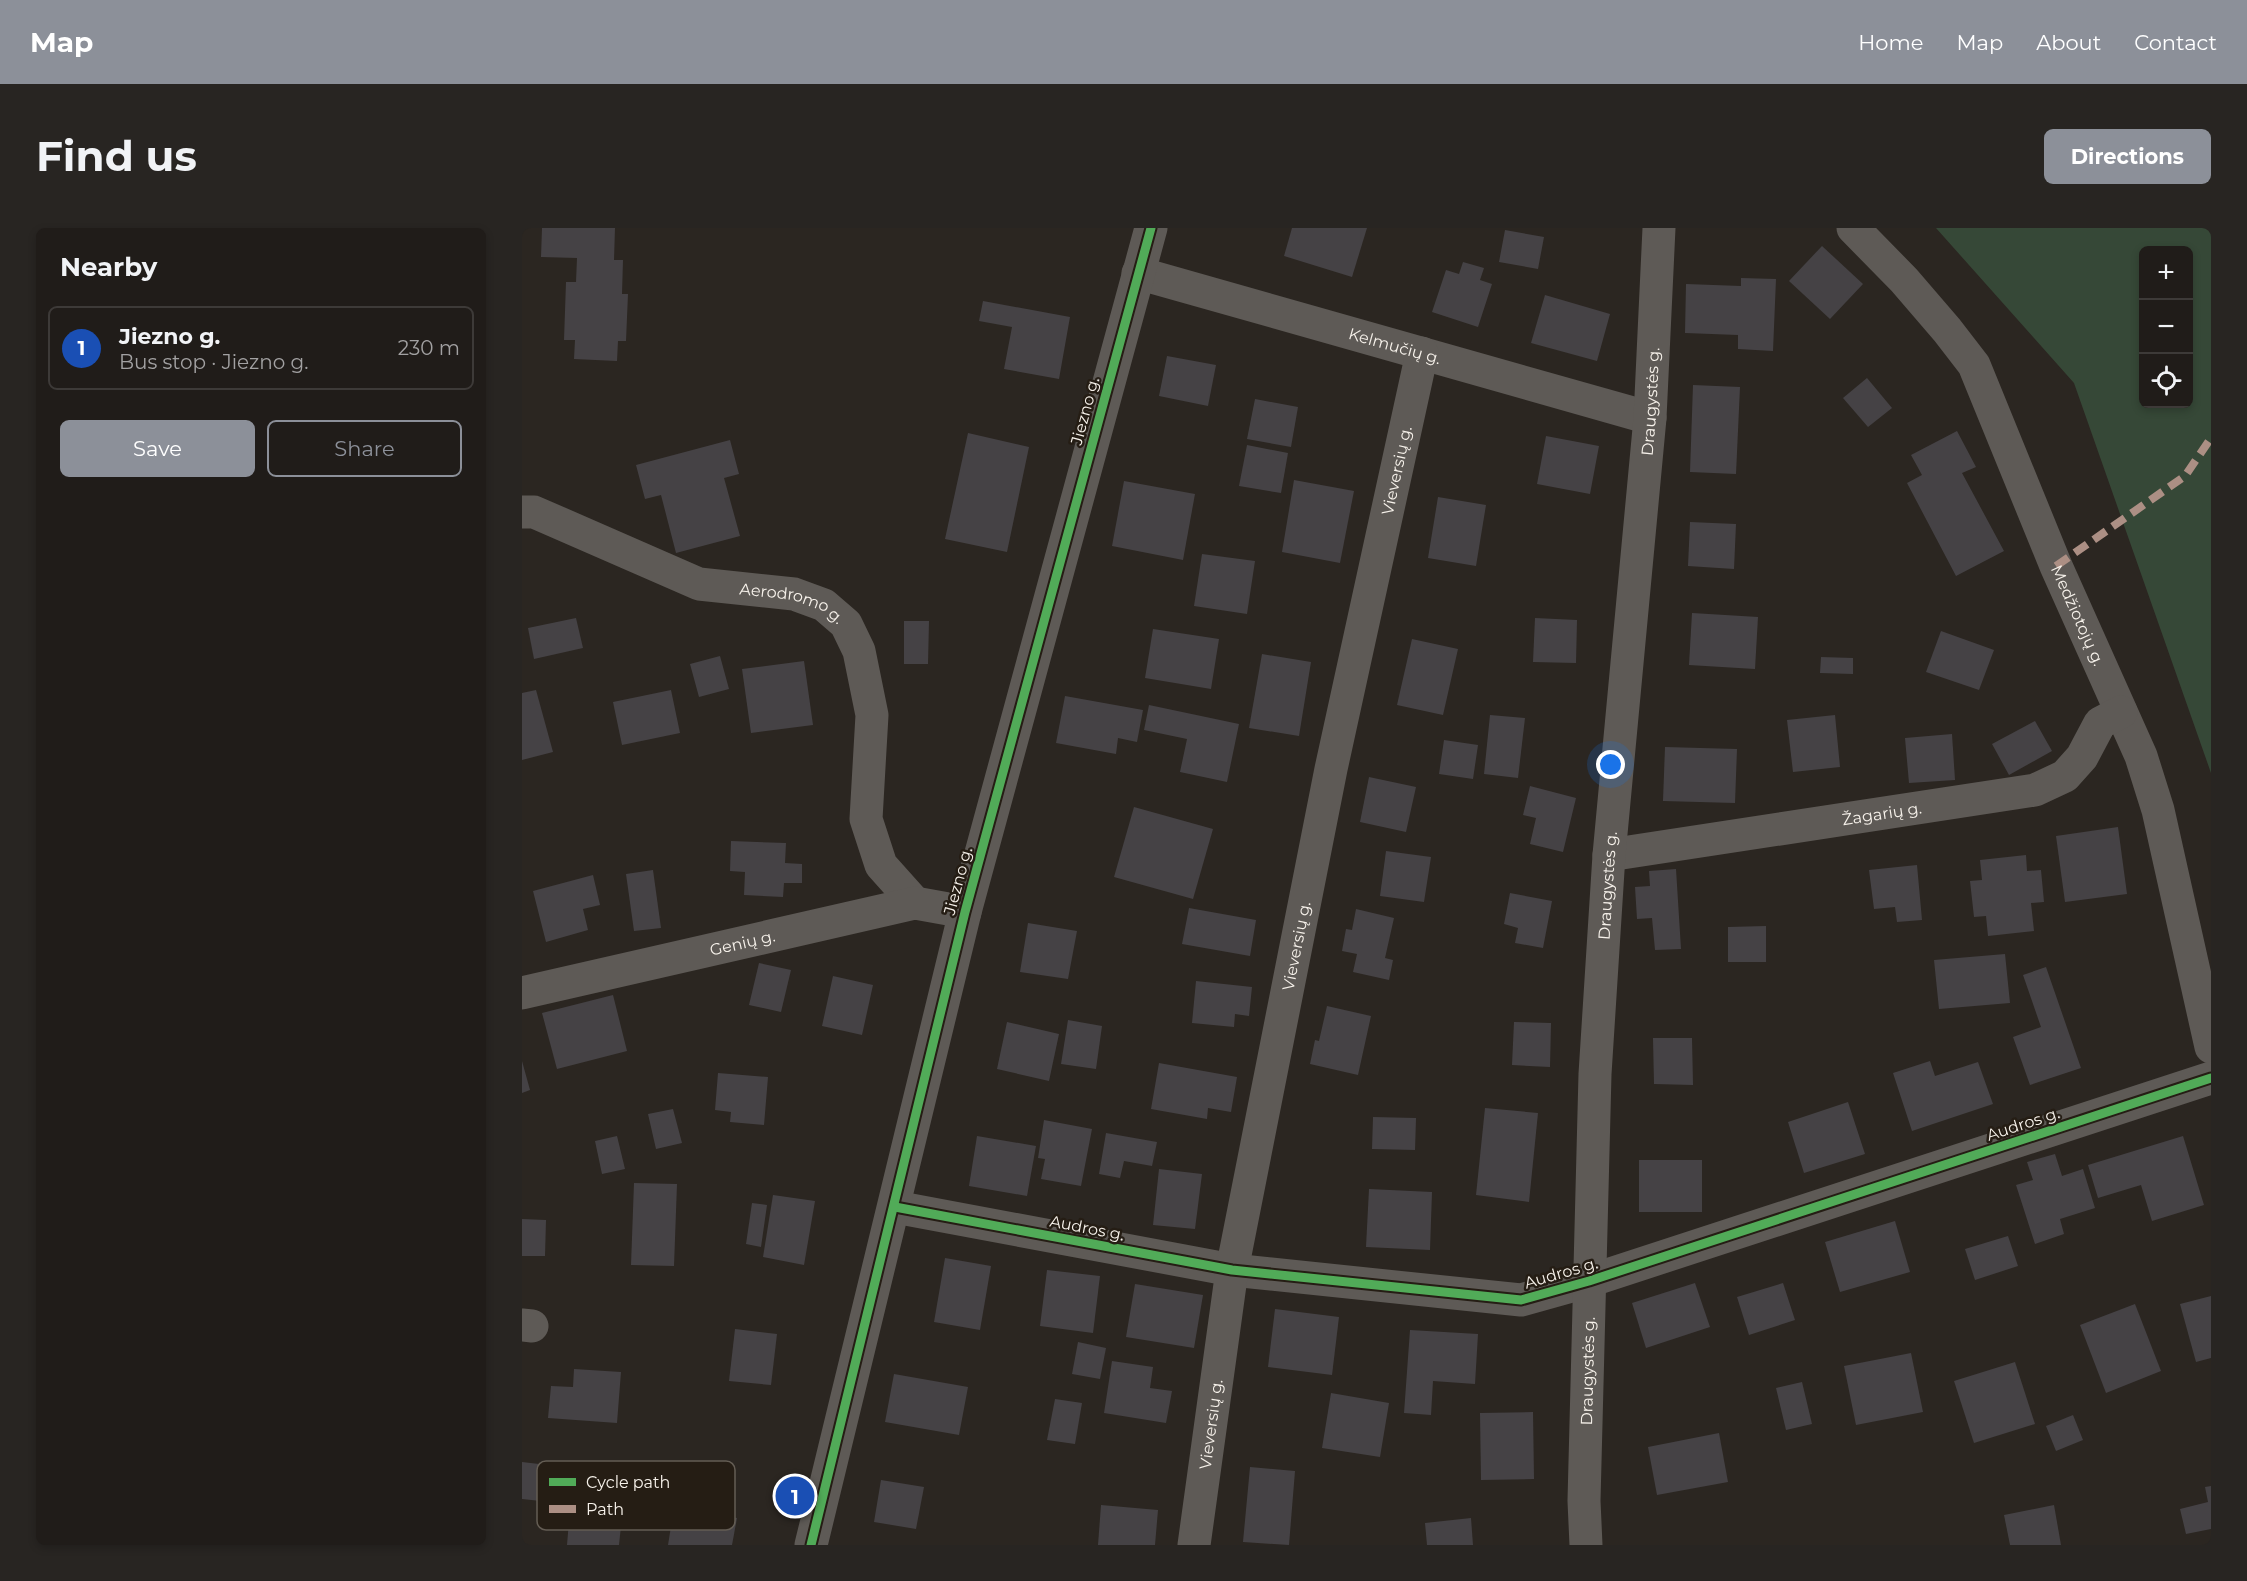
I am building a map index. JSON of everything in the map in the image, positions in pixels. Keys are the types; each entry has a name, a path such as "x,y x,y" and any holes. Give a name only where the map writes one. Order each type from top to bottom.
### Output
{"street":[{"name":"Jiezno g.","path":"811,1545 965,912 1151,228"},
{"name":"Draugystės g.","path":"1586,1545 1584,1501 1595,1074 1609,855 1650,418 1659,228"},
{"name":"Medžiotojų g.","path":"1853,228 1911,289 1974,365 2056,566 2141,756 2158,810 2211,1047"},
{"name":"Kelmučių g.","path":"1138,273 1650,418"},
{"name":"Vieversių g.","path":"1194,1545 1232,1270 1328,780 1422,352"},
{"name":"Aerodromo g.","path":"522,512 534,512 699,584 794,594 824,605 846,624 859,651 872,715 866,819 881,865 915,903"},
{"name":"Žagarių g.","path":"1609,855 2035,790 2065,776 2082,757 2100,723 2121,712"},
{"name":"Genių g.","path":"522,993 915,903 965,912"},
{"name":"Audros g.","path":"895,1207 1232,1270 1521,1300 1589,1281 2211,1078"}],"green space":[{"path":"1936,228 2211,228 2211,773 2074,383"}],"building":[{"path":"542,228 615,228 614,260 623,260 622,294 628,294 626,341 618,341 617,361 574,359 575,340 564,340 566,282 576,282 577,258 541,257"},
{"path":"1292,228 1367,228 1352,277 1284,256"},
{"path":"1505,230 1544,237 1538,269 1499,262"},
{"path":"1822,246 1863,284 1830,319 1789,281"},
{"path":"1463,262 1484,268 1480,280 1492,284 1478,327 1432,312 1446,270 1459,274"},
{"path":"1741,278 1776,279 1773,351 1738,349 1738,335 1685,333 1686,284 1741,286"},
{"path":"1545,295 1610,314 1597,361 1531,343"},
{"path":"983,301 1070,317 1059,379 1004,369 1012,327 979,321"},
{"path":"1167,356 1216,365 1208,406 1159,396"},
{"path":"1867,378 1892,408 1868,427 1843,398"},
{"path":"1693,385 1740,387 1736,474 1690,472"},
{"path":"1255,399 1298,407 1291,447 1247,439"},
{"path":"1957,431 1976,467 1962,473 2004,551 1956,576 1907,483 1922,475 1911,455"},
{"path":"968,433 1029,447 1007,552 945,539"},
{"path":"1546,436 1599,446 1590,494 1537,484"},
{"path":"730,440 739,474 724,478 740,536 676,553 661,495 645,499 636,465"},
{"path":"1247,445 1288,453 1281,493 1239,486"},
{"path":"1294,480 1354,491 1340,563 1282,552"},
{"path":"1124,481 1195,494 1183,560 1112,546"},
{"path":"1438,497 1486,505 1476,566 1428,558"},
{"path":"1690,522 1736,524 1734,569 1688,566"},
{"path":"1202,554 1255,561 1247,614 1194,606"},
{"path":"1692,613 1758,617 1755,669 1689,665"},
{"path":"576,618 583,648 534,659 528,628"},
{"path":"1535,618 1577,620 1576,663 1533,662"},
{"path":"904,621 929,621 928,664 904,664"},
{"path":"1153,629 1219,639 1211,689 1145,678"},
{"path":"1941,631 1994,650 1979,690 1926,672"},
{"path":"1412,639 1458,649 1443,715 1397,705"},
{"path":"1262,654 1311,662 1299,736 1249,728"},
{"path":"720,656 729,689 699,697 690,664"},
{"path":"1821,657 1853,658 1853,674 1820,673"},
{"path":"804,661 813,725 751,733 742,669"},
{"path":"536,690 553,752 522,760 522,693"},
{"path":"671,690 680,733 622,745 613,702"},
{"path":"1065,696 1143,710 1137,742 1118,738 1116,754 1056,743"},
{"path":"1149,705 1239,724 1227,782 1180,772 1187,739 1144,730"},
{"path":"1490,715 1525,718 1518,778 1484,774"},
{"path":"1835,715 1840,767 1793,772 1787,720"},
{"path":"2035,721 2052,751 2009,775 1992,744"},
{"path":"1952,734 1955,780 1909,783 1905,738"},
{"path":"1444,740 1478,745 1473,779 1439,774"},
{"path":"1665,747 1737,749 1735,803 1663,801"},
{"path":"1369,777 1416,787 1406,832 1360,822"},
{"path":"1530,786 1576,798 1563,852 1530,844 1536,818 1523,815"},
{"path":"1134,807 1213,829 1193,899 1114,877"},
{"path":"2118,827 2127,894 2065,902 2056,836"},
{"path":"731,841 786,843 785,863 802,864 802,883 784,883 783,897 744,895 745,872 730,871"},
{"path":"1386,851 1431,857 1424,902 1380,896"},
{"path":"2026,855 2027,871 2041,870 2044,902 2031,903 2034,931 1988,936 1986,916 1974,917 1970,881 1982,880 1980,860"},
{"path":"1917,865 1922,920 1897,922 1895,907 1874,909 1869,870"},
{"path":"1676,869 1681,949 1655,950 1652,918 1637,919 1635,887 1650,886 1649,871"},
{"path":"653,870 661,928 634,931 626,874"},
{"path":"593,875 600,905 583,909 588,930 546,942 533,891"},
{"path":"1510,893 1552,901 1543,948 1515,943 1518,928 1504,924"},
{"path":"1189,908 1256,920 1250,956 1182,944"},
{"path":"1356,909 1394,918 1385,958 1393,960 1389,980 1353,972 1357,954 1342,951 1346,929 1352,930"},
{"path":"1028,923 1077,931 1068,979 1020,972"},
{"path":"1766,926 1766,962 1728,962 1728,927"},
{"path":"2005,954 2010,1003 1939,1009 1934,960"},
{"path":"759,963 791,970 781,1012 749,1005"},
{"path":"2046,967 2081,1068 2030,1085 2013,1037 2041,1027 2023,975"},
{"path":"833,976 873,985 862,1035 822,1026"},
{"path":"1196,981 1252,987 1249,1016 1235,1014 1234,1027 1192,1023"},
{"path":"613,995 627,1051 557,1069 542,1013"},
{"path":"1327,1006 1371,1016 1358,1075 1310,1064 1315,1040 1319,1041"},
{"path":"1068,1020 1102,1026 1096,1069 1061,1064"},
{"path":"1007,1022 1059,1034 1049,1081 997,1069"},
{"path":"1514,1022 1551,1023 1550,1067 1512,1065"},
{"path":"1653,1038 1692,1038 1693,1085 1654,1084"},
{"path":"522,1061 530,1090 522,1093"},
{"path":"1930,1061 1935,1076 1978,1062 1993,1104 1912,1131 1893,1073"},
{"path":"1159,1063 1237,1077 1231,1112 1208,1108 1207,1119 1151,1109"},
{"path":"718,1073 768,1077 764,1125 730,1122 731,1112 715,1110"},
{"path":"1848,1102 1865,1154 1804,1173 1788,1122"},
{"path":"1485,1108 1538,1113 1529,1202 1476,1195"},
{"path":"673,1109 682,1143 656,1149 648,1114"},
{"path":"1373,1117 1416,1118 1415,1150 1372,1149"},
{"path":"1044,1120 1092,1129 1081,1186 1041,1179 1045,1159 1038,1158"},
{"path":"1106,1133 1157,1142 1152,1166 1124,1161 1120,1178 1099,1174"},
{"path":"617,1136 625,1169 602,1174 595,1141"},
{"path":"977,1136 1036,1146 1027,1196 969,1186"},
{"path":"2183,1136 2204,1205 2152,1221 2141,1185 2098,1198 2088,1165"},
{"path":"2055,1154 2062,1176 2083,1169 2095,1208 2060,1219 2064,1234 2035,1244 2016,1185 2033,1180 2027,1162"},
{"path":"1639,1160 1702,1160 1702,1212 1639,1212"},
{"path":"1159,1169 1202,1174 1195,1229 1153,1225"},
{"path":"634,1183 677,1184 674,1266 631,1265"},
{"path":"1369,1189 1432,1192 1430,1250 1366,1247"},
{"path":"773,1195 815,1201 804,1265 763,1257"},
{"path":"752,1203 767,1205 761,1247 746,1244"},
{"path":"522,1219 546,1220 545,1256 522,1256"},
{"path":"1895,1221 1910,1272 1840,1292 1825,1242"},
{"path":"2008,1236 2018,1266 1975,1280 1965,1249"},
{"path":"945,1258 991,1266 980,1330 934,1322"},
{"path":"1047,1270 1100,1276 1093,1333 1040,1326"},
{"path":"1695,1283 1710,1327 1646,1348 1632,1303"},
{"path":"1783,1283 1795,1320 1749,1335 1737,1297"},
{"path":"1135,1284 1203,1295 1194,1348 1126,1337"},
{"path":"2211,1296 2211,1358 2196,1362 2180,1304"},
{"path":"2135,1304 2161,1371 2106,1393 2080,1325"},
{"path":"1275,1309 1339,1317 1332,1375 1268,1367"},
{"path":"735,1329 777,1334 771,1385 729,1381"},
{"path":"1410,1330 1478,1334 1475,1384 1433,1381 1431,1415 1404,1413"},
{"path":"1078,1342 1106,1348 1100,1379 1072,1374"},
{"path":"1911,1353 1923,1412 1856,1425 1844,1366"},
{"path":"1112,1361 1153,1367 1150,1388 1172,1391 1166,1423 1104,1413"},
{"path":"2015,1362 2035,1424 1974,1443 1954,1381"},
{"path":"574,1369 621,1372 617,1423 548,1418 551,1386 573,1387"},
{"path":"894,1374 968,1387 959,1435 885,1422"},
{"path":"1802,1382 1812,1424 1786,1430 1776,1388"},
{"path":"1331,1393 1389,1403 1380,1457 1322,1448"},
{"path":"1055,1399 1082,1403 1075,1444 1047,1440"},
{"path":"1533,1412 1534,1479 1481,1480 1480,1413"},
{"path":"2073,1415 2083,1440 2056,1451 2046,1426"},
{"path":"1719,1433 1728,1482 1657,1495 1648,1447"},
{"path":"522,1462 537,1464 537,1501 522,1499"},
{"path":"1250,1467 1295,1471 1289,1545 1243,1542"},
{"path":"881,1480 924,1487 916,1529 874,1522"},
{"path":"2211,1486 2211,1529 2186,1534 2180,1509 2208,1502 2205,1487"},
{"path":"1101,1505 1158,1510 1155,1545 1098,1545"},
{"path":"2054,1505 2061,1545 2010,1545 2004,1515"},
{"path":"1471,1518 1473,1545 1427,1545 1425,1523"},
{"path":"568,1530 621,1530 619,1545 567,1545"},
{"path":"670,1530 735,1530 732,1545 668,1545"}],"marked path":[{"path":"2056,566 2185,476 2211,438"}],"cycle path":[{"path":"811,1545 965,912 1151,228"},
{"path":"895,1207 1232,1270 1521,1300 1589,1281 2211,1078"}],"place":[{"name":"Jiezno g.","path":"795,1496"}]}
